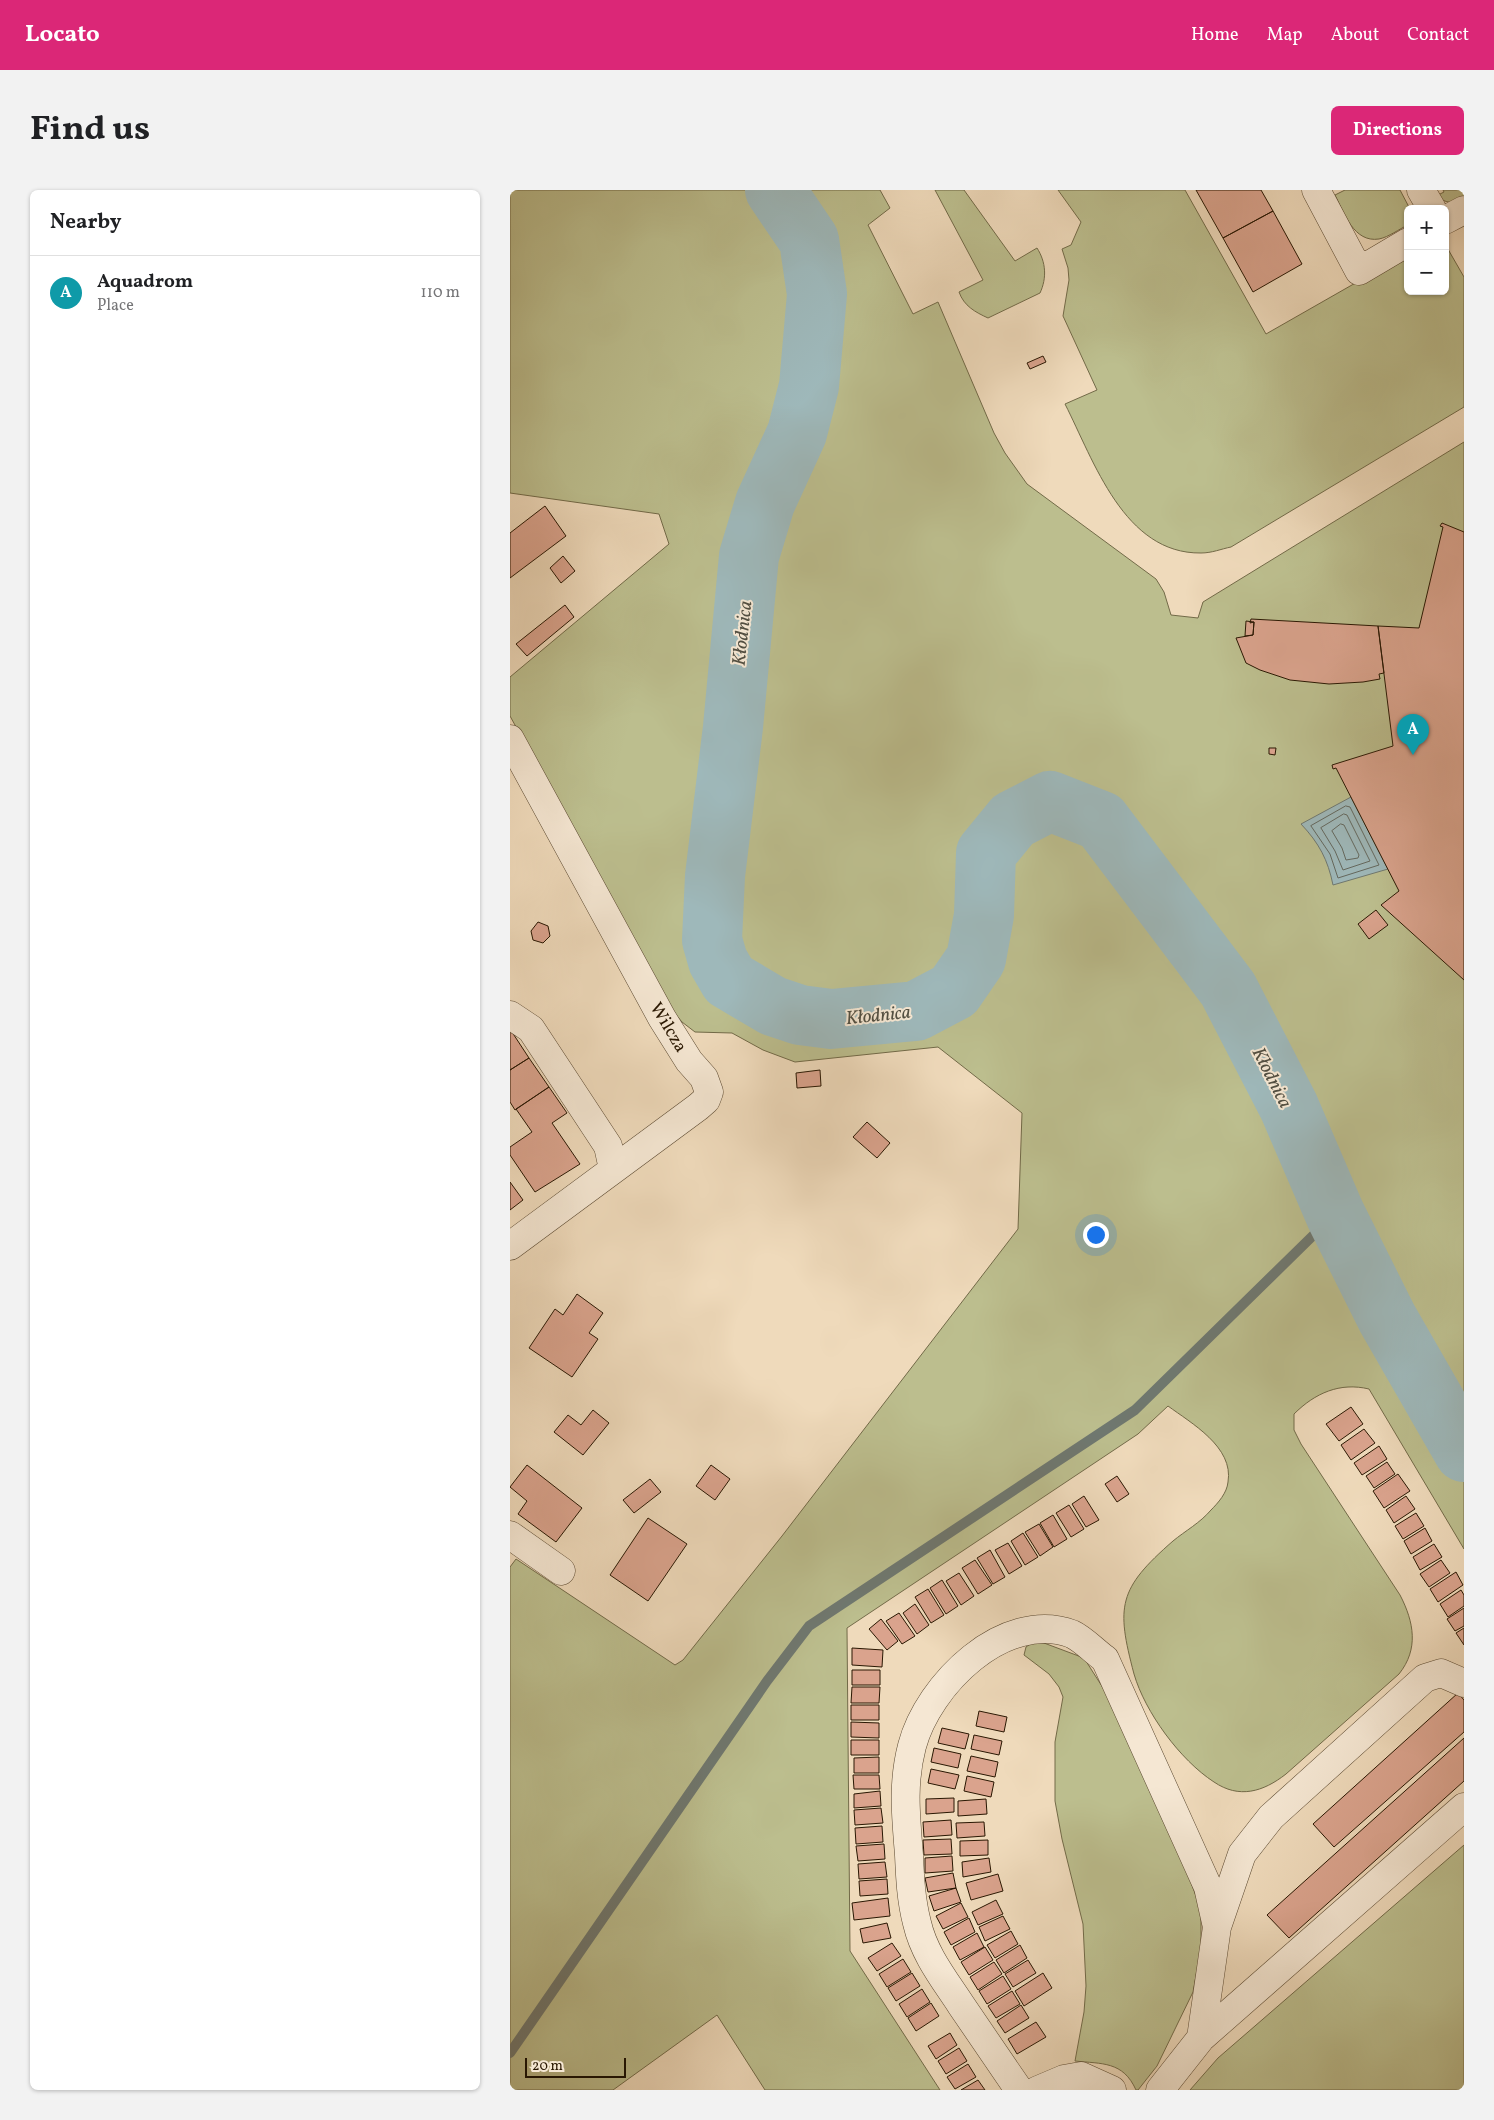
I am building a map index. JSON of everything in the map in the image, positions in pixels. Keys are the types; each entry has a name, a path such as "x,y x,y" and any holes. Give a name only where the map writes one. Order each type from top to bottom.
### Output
{"street":[{"path":"1316,190 1359,270 1404,244"},
{"path":"1422,190 1430,205"},
{"path":"1449,218 1464,210"},
{"name":"Wilcza","path":"510,739 662,1018 708,1086 709,1092 706,1100 698,1107 510,1246"},
{"path":"510,1015 531,1029 608,1146 613,1169"},
{"path":"510,1535 561,1571"},
{"path":"1112,2090 1081,2076 1025,2089 926,1949 917,1924 911,1889 904,1790 912,1745 922,1720 936,1697 955,1675 984,1648 1022,1630 1048,1629 1073,1634 1105,1659 1208,1887 1217,1926"},
{"path":"1201,2038 1217,1926 1242,1854 1271,1817 1426,1678 1440,1673 1464,1683"},
{"path":"1160,2090 1201,2038 1464,1806"}],"green space":[{"path":"510,190 764,190 771,195 801,240 808,290 800,383 783,439 755,493 741,513 736,527 741,545 711,877 709,940 715,962 727,982 774,1009 801,1018 832,1021 917,1012 956,993 979,961 988,916 988,853 1014,822 1050,804 1099,824 1226,991 1286,1110 1333,1219 1383,1315 1464,1459 1464,1549 1369,1389 1348,1387 1328,1391 1311,1400 1294,1414 1294,1430 1301,1444 1400,1595 1409,1615 1412,1645 1410,1655 1399,1674 1286,1774 1260,1789 1242,1792 1223,1787 1201,1773 1189,1761 1165,1734 1146,1704 1139,1689 1128,1651 1124,1615 1126,1600 1132,1586 1141,1572 1155,1558 1214,1507 1224,1494 1228,1482 1228,1469 1218,1447 1199,1428 1168,1406 1138,1434 847,1628 850,1951 940,2090 765,2090 717,2015 613,2090 510,2090 510,1567 516,1559 675,1665 683,1660 782,1536 1018,1229 1022,1113 938,1047 795,1062 763,1050 732,1033 695,1032 682,1022 672,1010 510,716 510,677 669,544 659,514 510,493"},
{"path":"788,190 880,190 890,208 868,225 913,314 938,302 994,433 1005,453 1027,484 1156,579 1164,592 1171,615 1198,618 1203,602 1464,442 1464,1447 1388,1312 1338,1213 1292,1107 1232,988 1103,820 1050,799 1011,817 983,854 981,915 973,959 952,989 915,1009 831,1017 801,1014 774,1003 731,979 721,960 716,939 720,874 763,531 805,437 817,383 826,296 816,237"},
{"path":"935,190 964,190 1015,261 1037,248 1044,264 1044,282 1040,293 988,318 967,305 959,292 983,280"},
{"path":"1058,190 1185,190 1266,334 1404,255 1404,295 1449,295 1449,251 1464,277 1464,407 1231,547 1201,553 1174,549 1151,538 1132,521 1115,500 1100,476 1065,404 1097,390 1063,316 1069,280 1068,268 1062,249 1071,245 1081,222"},
{"path":"1345,190 1400,190 1408,205 1404,205 1404,227 1379,239 1370,239 1363,236 1356,232 1346,218 1335,195"},
{"path":"1443,190 1464,190 1464,201 1449,202 1436,196 1444,192"},
{"path":"1033,1642 1044,1643 1084,1658 1112,1702 1188,1874 1201,1910 1201,1949 1193,1992 1157,2066 1138,2090 1136,2090 1125,2074 1118,2069 1103,2064 1075,2061 1084,2012 1086,1986 1083,1924 1062,1839 1055,1801 1055,1742 1063,1697 1059,1687 1049,1674 1024,1655 1026,1647"},
{"path":"1464,1845 1464,2090 1190,2090 1218,2058"}],"water":[{"path":"1351,797 1388,869 1333,885 1322,852 1301,824"}],"building":[{"path":"1196,190 1261,190 1273,211 1223,238"},
{"path":"1273,211 1302,264 1253,292 1223,238"},
{"path":"1043,356 1046,362 1030,369 1027,363"},
{"path":"545,506 566,536 510,578 510,533"},
{"path":"1442,523 1464,532 1464,980 1381,905 1399,891 1336,768 1333,769 1332,765 1393,746 1378,626 1419,628 1443,527 1440,526"},
{"path":"563,556 575,571 561,583 550,568"},
{"path":"565,605 574,617 527,656 516,644"},
{"path":"1251,619 1378,626 1384,673 1379,674 1380,679 1329,684 1290,680 1260,670 1246,663 1236,638 1253,635 1254,622 1250,623"},
{"path":"1246,621 1254,622 1253,635 1245,636"},
{"path":"1269,748 1276,748 1275,755 1269,754"},
{"path":"1376,910 1388,925 1369,939 1358,924"},
{"path":"538,922 548,926 550,936 543,943 533,940 531,931"},
{"path":"510,1029 529,1058 510,1070"},
{"path":"529,1058 549,1087 515,1110 510,1102 510,1070"},
{"path":"820,1070 821,1086 797,1088 796,1073"},
{"path":"549,1087 567,1113 552,1123 580,1164 535,1192 510,1155 510,1147 532,1132 516,1109"},
{"path":"867,1122 890,1143 877,1158 853,1137"},
{"path":"510,1182 523,1200 510,1210"},
{"path":"577,1294 603,1313 589,1333 598,1339 572,1377 529,1348 555,1309 563,1315"},
{"path":"1351,1407 1363,1424 1339,1441 1326,1424"},
{"path":"593,1410 609,1423 583,1455 554,1432 568,1415 581,1425"},
{"path":"1364,1429 1375,1443 1351,1460 1341,1445"},
{"path":"1379,1446 1387,1459 1362,1475 1354,1463"},
{"path":"1387,1462 1395,1474 1374,1488 1366,1476"},
{"path":"527,1465 582,1508 556,1542 518,1514 527,1501 510,1487"},
{"path":"711,1465 730,1479 715,1500 696,1486"},
{"path":"1398,1474 1410,1491 1384,1508 1373,1491"},
{"path":"1117,1476 1129,1494 1117,1502 1105,1484"},
{"path":"650,1479 661,1492 634,1513 623,1500"},
{"path":"1084,1496 1099,1520 1086,1527 1072,1504"},
{"path":"1406,1496 1415,1509 1394,1523 1386,1510"},
{"path":"1069,1505 1084,1529 1071,1537 1056,1513"},
{"path":"1416,1513 1424,1526 1403,1539 1395,1526"},
{"path":"1053,1515 1067,1539 1054,1547 1040,1523"},
{"path":"648,1518 687,1544 648,1601 610,1575"},
{"path":"1039,1524 1053,1547 1040,1556 1025,1532"},
{"path":"1425,1528 1432,1541 1411,1554 1404,1541"},
{"path":"1023,1533 1038,1557 1025,1565 1011,1541"},
{"path":"1008,1543 1022,1566 1009,1574 995,1550"},
{"path":"1434,1544 1442,1557 1420,1570 1413,1557"},
{"path":"990,1550 1005,1577 993,1584 977,1558"},
{"path":"975,1560 992,1585 978,1594 962,1568"},
{"path":"1441,1560 1450,1573 1429,1587 1420,1574"},
{"path":"1456,1572 1463,1585 1438,1602 1430,1589"},
{"path":"959,1573 974,1596 961,1605 946,1581"},
{"path":"942,1580 958,1606 946,1614 930,1588"},
{"path":"928,1589 944,1615 931,1623 915,1597"},
{"path":"1461,1590 1464,1595 1464,1606 1448,1617 1440,1604"},
{"path":"915,1604 929,1625 917,1634 903,1613"},
{"path":"1464,1608 1464,1626 1455,1631 1447,1619"},
{"path":"899,1613 915,1636 902,1644 886,1621"},
{"path":"881,1619 898,1641 887,1650 869,1629"},
{"path":"1464,1628 1464,1645 1456,1633"},
{"path":"852,1648 883,1650 882,1667 852,1665"},
{"path":"852,1670 880,1670 880,1685 852,1685"},
{"path":"852,1687 880,1687 879,1703 851,1703"},
{"path":"1458,1693 1464,1700 1464,1732 1334,1847 1313,1824"},
{"path":"851,1705 879,1705 879,1720 851,1720"},
{"path":"979,1711 1007,1717 1004,1732 976,1726"},
{"path":"851,1722 879,1723 879,1738 851,1737"},
{"path":"942,1728 969,1734 965,1749 938,1743"},
{"path":"974,1735 1002,1741 999,1755 971,1749"},
{"path":"1464,1738 1464,1781 1289,1938 1267,1915"},
{"path":"851,1740 879,1740 879,1755 851,1755"},
{"path":"934,1748 961,1754 958,1768 931,1762"},
{"path":"971,1756 998,1762 995,1777 967,1771"},
{"path":"879,1757 879,1773 854,1773 854,1758"},
{"path":"931,1769 959,1775 955,1789 928,1783"},
{"path":"853,1775 879,1775 880,1789 854,1789"},
{"path":"967,1776 994,1782 991,1797 964,1791"},
{"path":"880,1791 881,1806 854,1808 854,1794"},
{"path":"954,1798 954,1812 926,1814 926,1799"},
{"path":"986,1799 987,1814 958,1816 958,1801"},
{"path":"881,1808 883,1823 855,1825 854,1810"},
{"path":"951,1820 952,1835 924,1837 923,1822"},
{"path":"984,1822 985,1836 957,1838 956,1823"},
{"path":"882,1826 883,1842 856,1844 855,1828"},
{"path":"951,1839 952,1854 924,1855 923,1840"},
{"path":"988,1840 988,1855 960,1856 960,1841"},
{"path":"884,1844 885,1859 858,1861 856,1846"},
{"path":"952,1856 953,1871 925,1873 925,1858"},
{"path":"989,1858 991,1872 963,1877 962,1862"},
{"path":"885,1862 887,1877 859,1879 858,1864"},
{"path":"953,1873 956,1888 928,1892 925,1878"},
{"path":"998,1874 1003,1891 971,1900 966,1883"},
{"path":"887,1879 888,1894 860,1896 859,1881"},
{"path":"956,1888 961,1902 934,1911 929,1896"},
{"path":"888,1898 890,1916 854,1920 852,1903"},
{"path":"996,1900 1003,1914 978,1925 972,1912"},
{"path":"961,1903 968,1917 943,1929 936,1916"},
{"path":"1003,1916 1010,1929 985,1941 979,1927"},
{"path":"969,1918 975,1932 951,1945 944,1932"},
{"path":"887,1923 891,1938 863,1943 860,1929"},
{"path":"1011,1931 1018,1944 995,1958 987,1945"},
{"path":"977,1933 984,1947 960,1960 953,1947"},
{"path":"892,1943 901,1956 877,1971 868,1958"},
{"path":"1020,1945 1027,1958 1004,1973 996,1960"},
{"path":"985,1947 993,1960 969,1975 961,1962"},
{"path":"903,1959 911,1972 887,1987 879,1974"},
{"path":"1028,1960 1036,1973 1013,1987 1005,1974"},
{"path":"994,1962 1002,1974 978,1990 970,1977"},
{"path":"912,1973 920,1986 896,2001 888,1988"},
{"path":"1043,1973 1052,1988 1024,2006 1015,1991"},
{"path":"1003,1976 1011,1989 987,2004 979,1991"},
{"path":"922,1989 930,2002 907,2017 899,2004"},
{"path":"1012,1991 1020,2004 996,2018 988,2006"},
{"path":"931,2003 939,2016 916,2031 908,2018"},
{"path":"1021,2005 1029,2018 1005,2033 997,2021"},
{"path":"1036,2022 1046,2037 1017,2054 1008,2039"},
{"path":"950,2033 957,2045 936,2059 928,2046"},
{"path":"959,2048 967,2061 946,2074 938,2061"},
{"path":"968,2064 976,2077 955,2089 947,2077"},
{"path":"978,2080 985,2090 961,2090"}],"waterway":[{"name":"Kłodnica","path":"775,190 809,240 817,294 809,386 797,433 765,503 749,556 733,727 715,876 712,940 718,961 729,980 773,1006 800,1015 831,1019 916,1011 954,991 976,959 984,915 986,853 1013,820 1050,801 1101,821 1228,989 1289,1107 1335,1214 1387,1318 1464,1452"},
{"path":"510,2053 767,1681 809,1626 1135,1410 1335,1214"}],"place":[{"name":"Aquadrom","path":"1413,755"}]}
